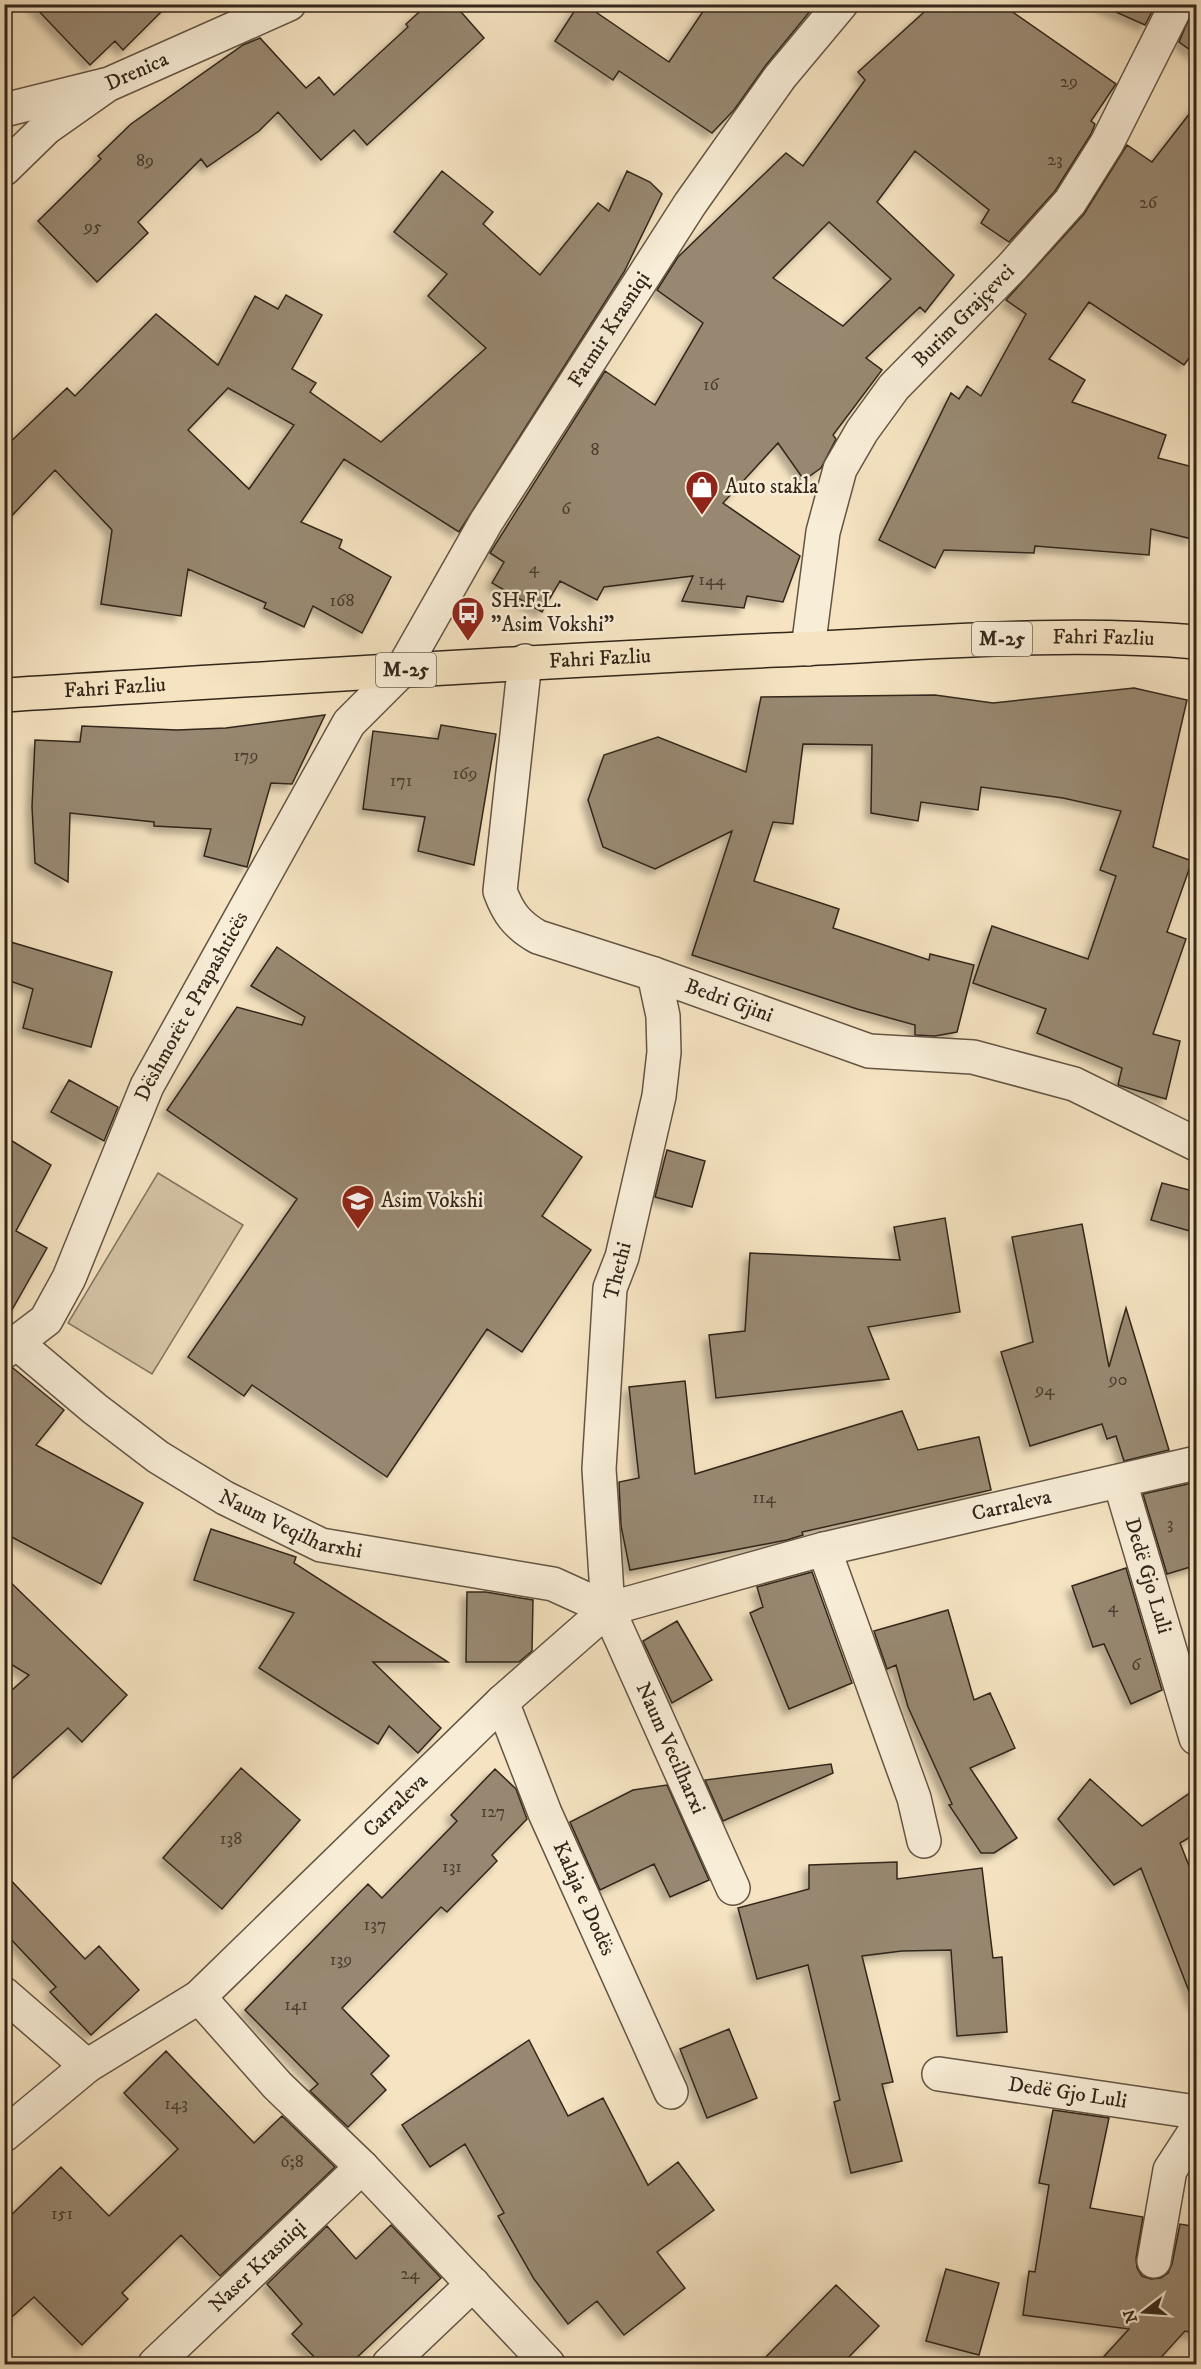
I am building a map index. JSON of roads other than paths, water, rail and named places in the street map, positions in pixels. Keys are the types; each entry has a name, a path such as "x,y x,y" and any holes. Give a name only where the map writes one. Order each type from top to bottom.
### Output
{"main road":[{"name":"Fahri Fazliu","path":"4,695 525,661 1118,636 1197,642"}],"street":[{"name":"Drenica","path":"4,169 46,128 107,85 289,4"},
{"name":"Fatmir Krasniqi","path":"402,670 486,522 690,204 780,77 841,4"},
{"name":"Burim Grajçevci","path":"808,649 823,532 840,469 862,431 894,387 1012,267 1070,202 1107,143 1177,4"},
{"path":"10,103 107,85"},
{"path":"10,103 46,128"},
{"name":"Bedri Gjini","path":"525,661 500,891 507,911 520,927 538,937 654,974 869,1051 973,1057 1074,1084 1197,1144"},
{"name":"Dëshmorët e Prapashticës","path":"11,1348 46,1320 69,1278 147,1086 349,723 402,670"},
{"name":"Thethi","path":"608,1609 599,1469 610,1288 622,1257 659,1096 663,1034 654,974"},
{"name":"Naum Veqilharxhi","path":"11,1348 158,1457 225,1498 321,1545 553,1584 608,1609"},
{"name":"Carraleva","path":"4,2135 87,2066 199,1997 502,1702 608,1609 824,1549 1197,1463"},
{"name":"Dedë Gjo Luli","path":"1120,1482 1197,1738"},
{"path":"824,1549 914,1798 924,1841"},
{"name":"Naum Vecilharxi","path":"608,1609 733,1888"},
{"name":"Kalaja e Dodës","path":"502,1702 545,1813 671,2092"},
{"path":"4,1995 87,2066"},
{"path":"199,1997 277,2085 362,2167 548,2364"},
{"name":"Dedë Gjo Luli","path":"939,2074 1197,2112"},
{"path":"1154,2261 1170,2170 1197,2130"},
{"name":"Naser Krasniqi","path":"155,2364 362,2167"},
{"path":"389,2364 473,2284"}],"place":[{"name":"Auto stakla","path":"702,516"},
{"name":"SH.F.L. \"Asim Vokshi\"","path":"468,642"},
{"name":"Asim Vokshi","path":"358,1230"}]}
